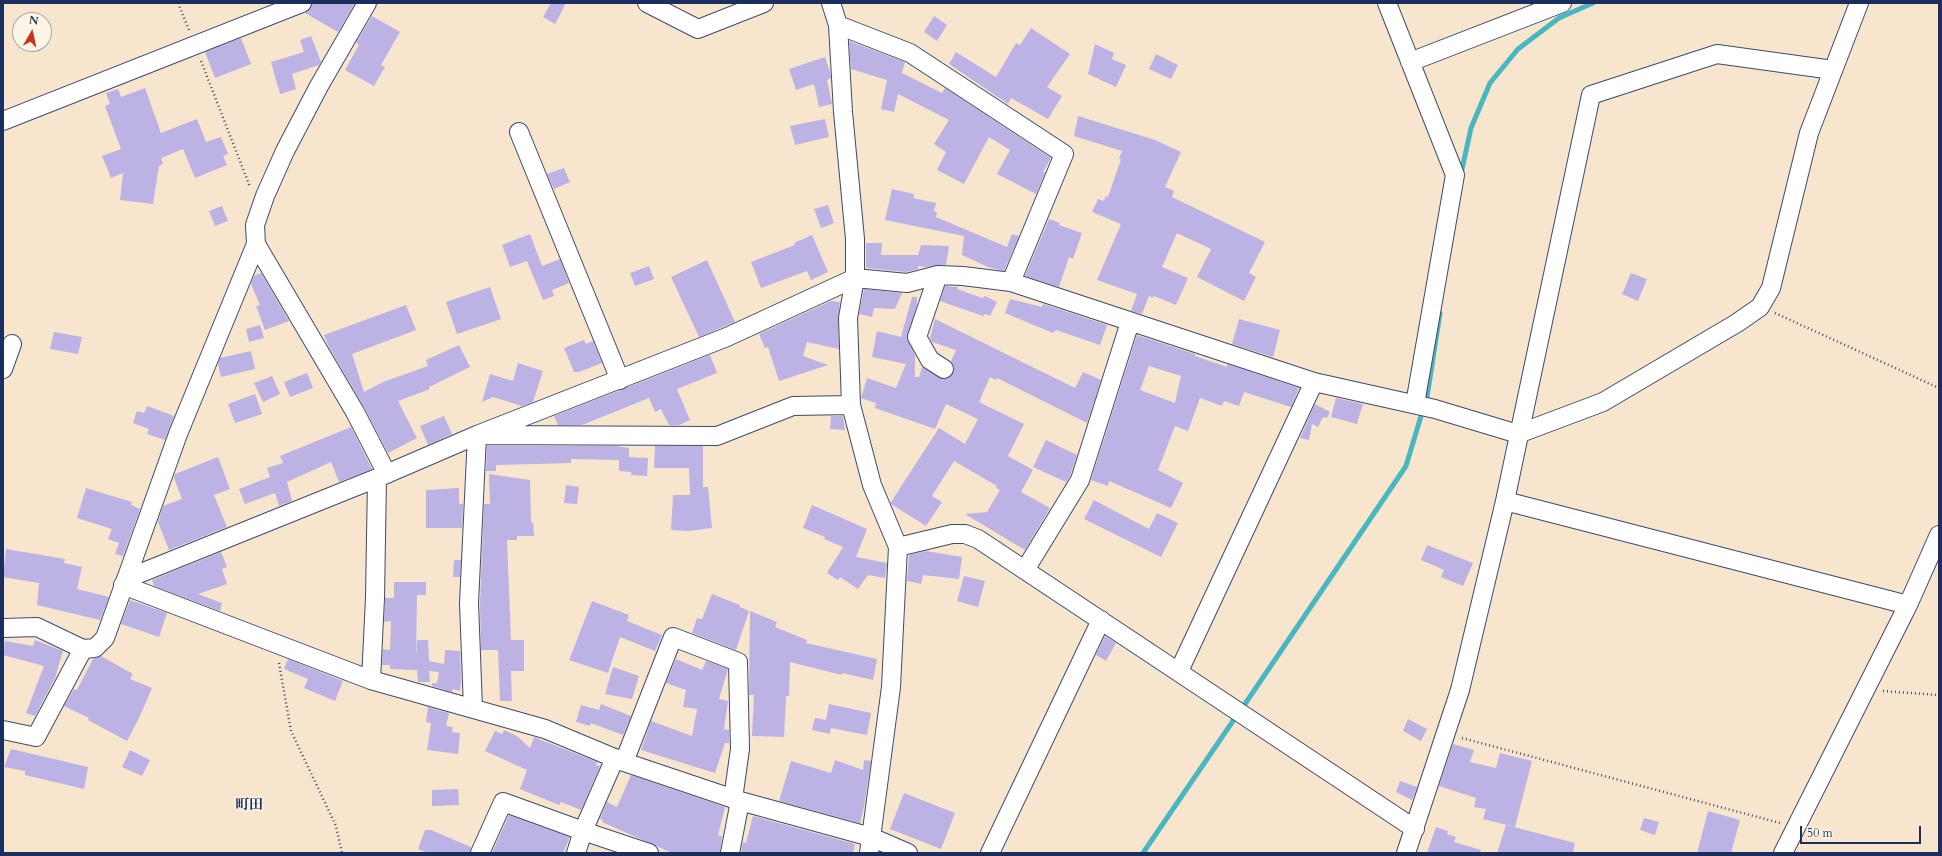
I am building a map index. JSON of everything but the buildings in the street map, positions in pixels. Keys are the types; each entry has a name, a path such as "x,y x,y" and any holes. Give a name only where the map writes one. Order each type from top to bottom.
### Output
{"street":[{"path":"3,121 302,3"},
{"path":"3,628 37,627 83,649 95,648 105,638 178,434 256,244 256,225 263,203 285,151 315,92 367,3"},
{"path":"647,3 698,29 764,3"},
{"path":"831,3 838,25 843,112 855,239 855,278 848,318 852,405 872,485 898,547 892,687 870,845"},
{"path":"1387,3 1455,175 1415,404"},
{"path":"1410,62 1562,3"},
{"path":"124,582 382,476 477,435 727,337 855,278 907,283 938,275 963,276 1010,282 1314,382 1415,404 1518,434 1603,402 1737,323 1760,307 1771,288 1809,133 1859,3"},
{"path":"838,25 910,53 1064,154 1010,282"},
{"path":"1406,853 1460,690 1505,501 1591,95 1717,54 1832,70"},
{"path":"519,132 620,380"},
{"path":"256,244 355,412 382,476 371,680"},
{"path":"938,275 917,337 930,360 944,368"},
{"path":"1025,570 1080,480 1130,322"},
{"path":"3,369 12,344"},
{"path":"1179,671 1314,382"},
{"path":"477,435 717,436 793,406 852,405"},
{"path":"473,708 469,603 477,435"},
{"path":"1505,501 1908,605"},
{"path":"898,547 952,534 965,534 978,539 1415,829"},
{"path":"1783,853 1864,689 1908,605 1939,535"},
{"path":"124,582 371,680 545,729 620,760 737,800 870,845 908,853"},
{"path":"990,853 1101,620"},
{"path":"576,853 583,831 620,760 673,637 738,662 740,750 737,800 730,853"},
{"path":"3,730 36,737 83,649"},
{"path":"480,853 503,802 649,853"}],"path":[{"path":"178,3 250,188 263,203"},
{"path":"1760,307 1939,388"},
{"path":"276,643 291,731 336,826 342,853"},
{"path":"1864,689 1939,695"},
{"path":"1446,734 1796,827"}],"waterway":[{"path":"1461,174 1471,128 1490,83 1518,49 1559,18 1593,3"},
{"path":"1427,397 1440,313"},
{"path":"1245,704 1406,466 1421,416"},
{"path":"1143,853 1235,718"}],"district":[{"name":"町田","path":"249,806"}]}
